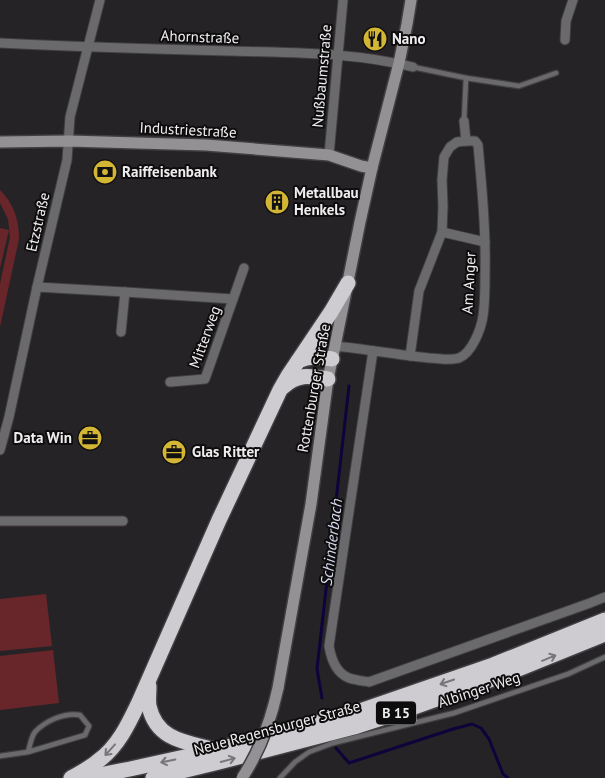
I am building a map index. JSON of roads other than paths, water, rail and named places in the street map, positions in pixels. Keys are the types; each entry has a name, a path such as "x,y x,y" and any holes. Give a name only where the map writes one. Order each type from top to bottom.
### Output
{"highway":[{"path":"70,778 99,761 111,750 129,722 280,390 348,283"},
{"path":"298,361 306,357 334,352"},
{"path":"280,390 287,382 298,377 309,376 328,379"},
{"name":"B 15","path":"84,778 216,750 351,714 493,666 605,620"},
{"name":"Neue Regensburger Straße","path":"153,778 354,727 501,676 605,634"},
{"path":"150,677 149,705 159,727 167,735 177,740 216,750"}],"street":[{"name":"Etzstraße","path":"0,450 67,160 70,117 100,0"},
{"name":"Nußbaumstraße","path":"329,155 343,0"},
{"name":"Rottenburger Straße","path":"242,778 261,743 273,711 278,688 310,504 328,379 372,168 399,64 411,0"},
{"path":"565,40 566,21 573,0"},
{"name":"Ahornstraße","path":"0,43 88,48 338,54 399,64"},
{"path":"399,64 414,68"},
{"path":"410,356 418,291 442,232 444,157 450,147 457,142 466,141 464,121"},
{"name":"Industriestraße","path":"0,142 68,141 206,145 329,155 372,168"},
{"name":"Am Anger","path":"334,352 373,350 410,356 451,359 461,357 470,350 483,318 485,242 478,146 474,141 466,141"},
{"name":"Am Anger","path":"442,232 485,242"},
{"name":"Mitterweg","path":"170,382 205,379 244,268"},
{"name":"Mitterweg","path":"37,288 233,299"},
{"path":"121,332 125,292"},
{"path":"373,350 329,646 333,661 340,672 349,678 369,682 590,604 605,597"},
{"path":"0,521 123,521"}],"lane":[{"path":"414,68 519,86 556,73"},
{"path":"464,121 466,78"},
{"name":"Albinger Weg","path":"280,778 295,762 309,752 333,743 454,713 568,674 605,657"},
{"path":"0,756 28,752 85,735 89,726 80,714 72,714 48,722 34,733 28,752"}],"waterway":[{"name":"Schinderbach","path":"322,698 317,669 349,386"},
{"name":"Schinderbach","path":"336,748 349,763 472,724 481,728 489,739 503,774 508,778"}],"place":[{"name":"Nano","path":"375,39"},
{"name":"Raiffeisenbank","path":"105,172"},
{"name":"Metallbau Henkels","path":"277,202"},
{"name":"Data Win","path":"90,438"},
{"name":"Glas Ritter","path":"174,452"}]}
